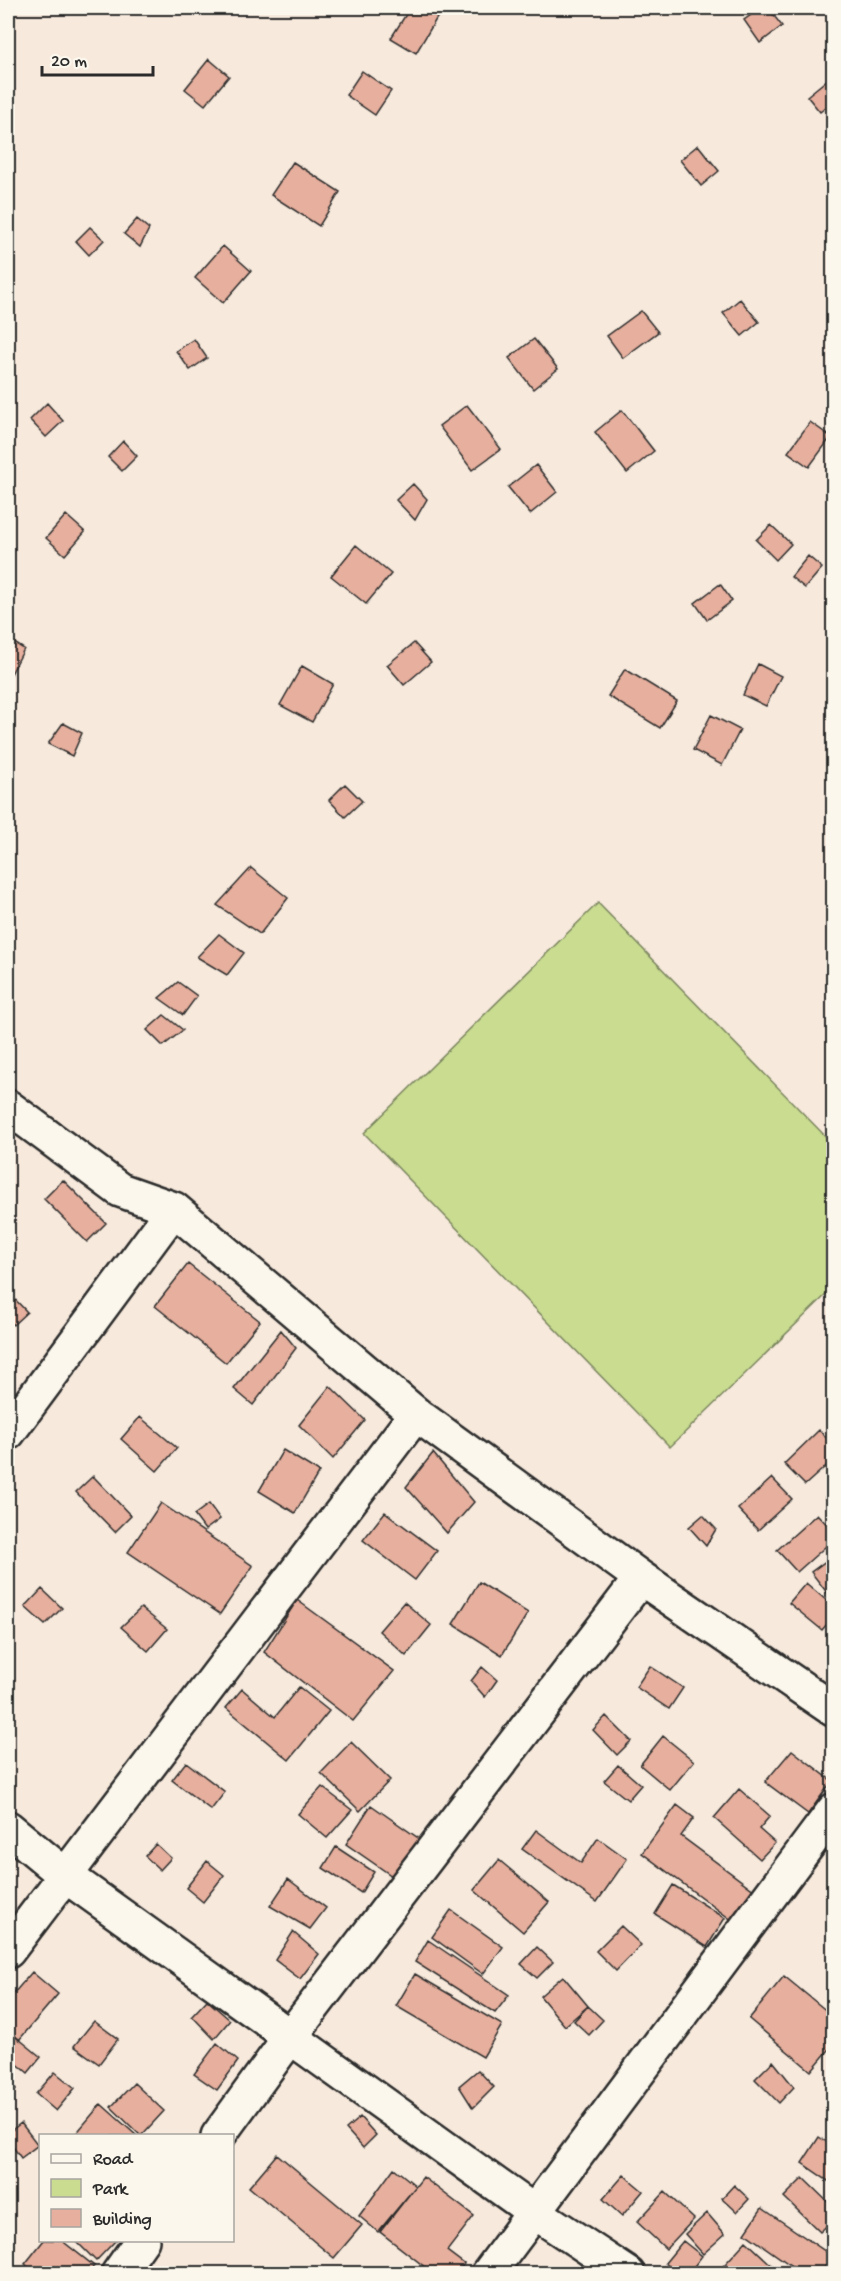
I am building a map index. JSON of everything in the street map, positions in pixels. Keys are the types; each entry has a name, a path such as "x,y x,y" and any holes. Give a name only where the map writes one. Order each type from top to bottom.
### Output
{"street":[{"path":"8,1107 120,1190 174,1209 416,1414 641,1578 834,1710"},
{"path":"8,1433 174,1209"},
{"path":"8,1951 416,1414"},
{"path":"219,2134 290,2037 641,1578"},
{"path":"488,2274 834,1810"},
{"path":"8,1828 66,1876 533,2211 628,2274"},
{"path":"118,2274 141,2242"}],"green space":[{"path":"598,903 833,1144 833,1288 670,1447 364,1133"}],"building":[{"path":"410,8 423,8 438,16 416,53 391,38"},
{"path":"761,8 768,8 782,26 760,43 744,20"},
{"path":"209,59 229,76 205,105 185,89"},
{"path":"362,71 391,91 375,115 346,95"},
{"path":"828,79 834,86 834,101 820,112 807,96"},
{"path":"698,145 719,171 701,186 680,160"},
{"path":"293,162 340,192 319,226 271,195"},
{"path":"137,219 149,229 140,247 124,234"},
{"path":"90,227 104,240 89,255 76,241"},
{"path":"223,246 251,271 223,303 195,278"},
{"path":"740,299 759,322 742,336 723,313"},
{"path":"641,311 658,332 623,358 607,336"},
{"path":"194,339 207,358 190,370 176,351"},
{"path":"534,339 558,369 533,389 509,358"},
{"path":"47,403 63,421 46,437 30,420"},
{"path":"467,405 501,449 472,470 439,426"},
{"path":"622,410 654,451 627,473 595,432"},
{"path":"810,422 831,437 809,467 788,452"},
{"path":"123,441 137,456 122,471 108,457"},
{"path":"536,465 557,492 530,514 508,487"},
{"path":"413,484 427,499 415,520 396,500"},
{"path":"66,515 85,532 65,555 46,538"},
{"path":"771,525 791,544 776,560 756,540"},
{"path":"356,545 391,574 366,604 331,576"},
{"path":"808,556 822,568 805,588 791,577"},
{"path":"720,584 732,601 707,620 695,603"},
{"path":"8,639 24,649 11,674 8,672"},
{"path":"414,643 431,662 404,685 387,665"},
{"path":"758,664 781,676 766,706 743,695"},
{"path":"302,666 333,684 312,722 280,705"},
{"path":"625,669 677,701 660,728 608,696"},
{"path":"711,715 740,730 722,765 693,750"},
{"path":"63,723 82,733 72,756 48,744"},
{"path":"345,784 362,801 345,817 329,800"},
{"path":"251,868 288,898 260,934 217,905"},
{"path":"219,934 244,953 227,975 197,957"},
{"path":"178,982 197,996 183,1015 159,998"},
{"path":"164,1015 183,1030 163,1046 147,1030"},
{"path":"63,1180 106,1223 87,1242 44,1199"},
{"path":"188,1264 260,1321 226,1363 155,1306"},
{"path":"8,1292 27,1312 13,1325 8,1319"},
{"path":"281,1330 296,1348 253,1405 234,1389"},
{"path":"330,1386 365,1420 333,1459 299,1425"},
{"path":"140,1417 177,1448 157,1471 121,1439"},
{"path":"819,1430 834,1446 834,1459 805,1485 784,1464"},
{"path":"283,1450 319,1472 295,1513 259,1491"},
{"path":"433,1453 474,1502 447,1533 406,1487"},
{"path":"93,1476 131,1516 115,1532 76,1492"},
{"path":"772,1478 792,1499 758,1530 738,1509"},
{"path":"834,1490 834,1507 825,1497"},
{"path":"161,1503 253,1566 220,1614 128,1552"},
{"path":"209,1504 220,1519 205,1530 194,1515"},
{"path":"385,1512 437,1551 415,1580 363,1540"},
{"path":"817,1514 834,1532 834,1539 797,1572 777,1550"},
{"path":"703,1515 716,1529 706,1546 689,1527"},
{"path":"834,1555 834,1590 828,1594 811,1572"},
{"path":"479,1582 528,1613 502,1655 453,1624"},
{"path":"806,1583 834,1607 834,1616 822,1630 789,1603"},
{"path":"42,1589 62,1608 45,1625 25,1607"},
{"path":"297,1600 394,1671 353,1721 264,1652"},
{"path":"404,1602 431,1625 406,1656 379,1631"},
{"path":"141,1608 167,1629 148,1651 121,1627"},
{"path":"650,1666 683,1688 669,1709 636,1687"},
{"path":"482,1667 497,1680 485,1697 471,1681"},
{"path":"299,1687 329,1711 289,1760 226,1708 242,1689 275,1717"},
{"path":"606,1716 631,1741 617,1755 593,1730"},
{"path":"663,1736 694,1761 670,1790 640,1765"},
{"path":"351,1742 390,1780 360,1811 321,1773"},
{"path":"792,1750 832,1781 808,1814 765,1782"},
{"path":"186,1762 225,1792 211,1810 172,1780"},
{"path":"618,1765 641,1785 628,1800 604,1781"},
{"path":"322,1787 352,1810 327,1838 298,1814"},
{"path":"739,1789 770,1816 759,1829 775,1843 760,1859 714,1818"},
{"path":"371,1805 421,1840 395,1878 346,1844"},
{"path":"677,1805 694,1818 681,1836 759,1894 737,1924 642,1853"},
{"path":"536,1830 581,1863 598,1838 627,1859 597,1902 522,1849"},
{"path":"156,1844 171,1858 160,1870 145,1856"},
{"path":"336,1847 374,1872 361,1893 323,1868"},
{"path":"499,1860 549,1902 523,1932 474,1890"},
{"path":"207,1861 224,1875 203,1902 186,1888"},
{"path":"288,1879 326,1908 310,1929 270,1906"},
{"path":"673,1885 725,1918 707,1947 655,1914"},
{"path":"451,1910 503,1947 483,1974 432,1937"},
{"path":"621,1926 641,1945 616,1971 596,1951"},
{"path":"293,1932 319,1954 300,1979 275,1960"},
{"path":"428,1940 509,1995 495,2013 415,1962"},
{"path":"537,1947 553,1962 537,1978 521,1964"},
{"path":"32,1972 58,1994 19,2040 8,2030 8,2000"},
{"path":"415,1974 502,2025 483,2057 396,2006"},
{"path":"563,1976 588,2006 565,2026 540,1996"},
{"path":"784,1976 834,2017 834,2044 811,2071 749,2019"},
{"path":"207,2000 230,2020 214,2039 192,2016"},
{"path":"588,2006 603,2020 589,2035 574,2021"},
{"path":"94,2021 118,2039 99,2064 74,2046"},
{"path":"8,2030 41,2057 28,2073 8,2056"},
{"path":"217,2043 238,2061 217,2090 194,2074"},
{"path":"773,2061 794,2087 779,2103 755,2079"},
{"path":"478,2070 494,2087 473,2108 459,2086"},
{"path":"55,2072 75,2088 56,2111 36,2094"},
{"path":"8,2083 16,2089 8,2101"},
{"path":"134,2083 164,2111 143,2134 139,2134 111,2107"},
{"path":"101,2104 135,2134 76,2134"},
{"path":"360,2117 376,2135 363,2148 346,2129"},
{"path":"21,2123 38,2145 21,2158 8,2140 8,2133"},
{"path":"819,2137 834,2147 834,2185 802,2163"},
{"path":"277,2154 362,2225 334,2258 249,2187"},
{"path":"394,2168 416,2186 378,2232 359,2216"},
{"path":"624,2175 643,2191 622,2216 603,2199"},
{"path":"423,2177 474,2216 447,2251 464,2264 456,2274 434,2274 380,2232"},
{"path":"803,2178 834,2208 834,2219 820,2232 784,2197"},
{"path":"734,2185 749,2199 737,2212 722,2198"},
{"path":"665,2192 694,2219 666,2249 637,2222"},
{"path":"762,2208 832,2256 821,2274 803,2274 745,2233"},
{"path":"707,2213 725,2234 703,2254 685,2234"},
{"path":"683,2241 702,2256 688,2274 679,2274 665,2263"},
{"path":"746,2241 777,2270 774,2274 716,2274"},
{"path":"42,2242 64,2242 94,2266 88,2274 37,2274 25,2264"},
{"path":"77,2242 114,2242 96,2261"}]}
